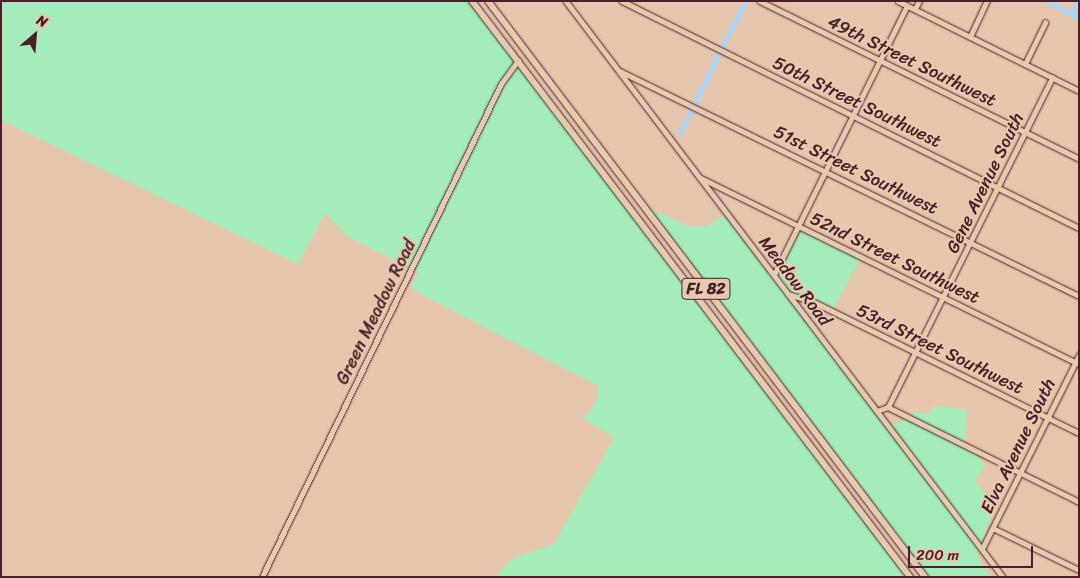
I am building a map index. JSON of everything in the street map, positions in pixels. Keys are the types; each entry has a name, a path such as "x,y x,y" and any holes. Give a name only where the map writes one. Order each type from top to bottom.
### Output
{"highway":[{"name":"FL 82","path":"488,1 925,577"},
{"name":"FL 82","path":"473,2 910,577"},
{"path":"828,469 838,461"}],"street":[{"name":"Meadow Road","path":"566,1 1003,577"},
{"name":"50th Street Southwest","path":"622,1 1079,228"},
{"name":"49th Street Southwest","path":"760,1 1079,159"},
{"path":"898,1 1052,78 1078,89"},
{"path":"915,9 919,1"},
{"path":"970,37 987,1"},
{"path":"774,275 907,6"},
{"path":"1025,64 1045,23"},
{"name":"Green Meadow Road","path":"262,577 501,84 518,61"},
{"name":"51st Street Southwest","path":"619,71 1079,296"},
{"name":"Gene Avenue South","path":"888,407 1052,78"},
{"name":"52nd Street Southwest","path":"699,176 1077,363"},
{"name":"53rd Street Southwest","path":"788,294 916,352 1079,433"},
{"name":"Elva Avenue South","path":"982,549 1077,363 1079,355"},
{"path":"877,411 888,407 1079,502"},
{"path":"993,528 1079,570"}],"green space":[{"path":"1,1 469,1 907,577 496,577 511,559 554,544 614,438 583,418 596,403 598,386 422,295 411,286 418,272 348,237 325,213 298,264 1,120"},
{"path":"648,208 689,226 705,227 724,215 772,278 800,226 861,257 832,311 802,297 797,308 886,422 897,424 914,412 929,414 934,406 967,410 965,441 985,465 975,480 995,507 977,555 991,577 928,577"}],"waterway":[{"path":"722,47 745,1"},
{"path":"1047,1 1079,18"},
{"path":"1071,14 1077,1"},
{"path":"695,102 719,53"},
{"path":"680,133 692,108"}]}
